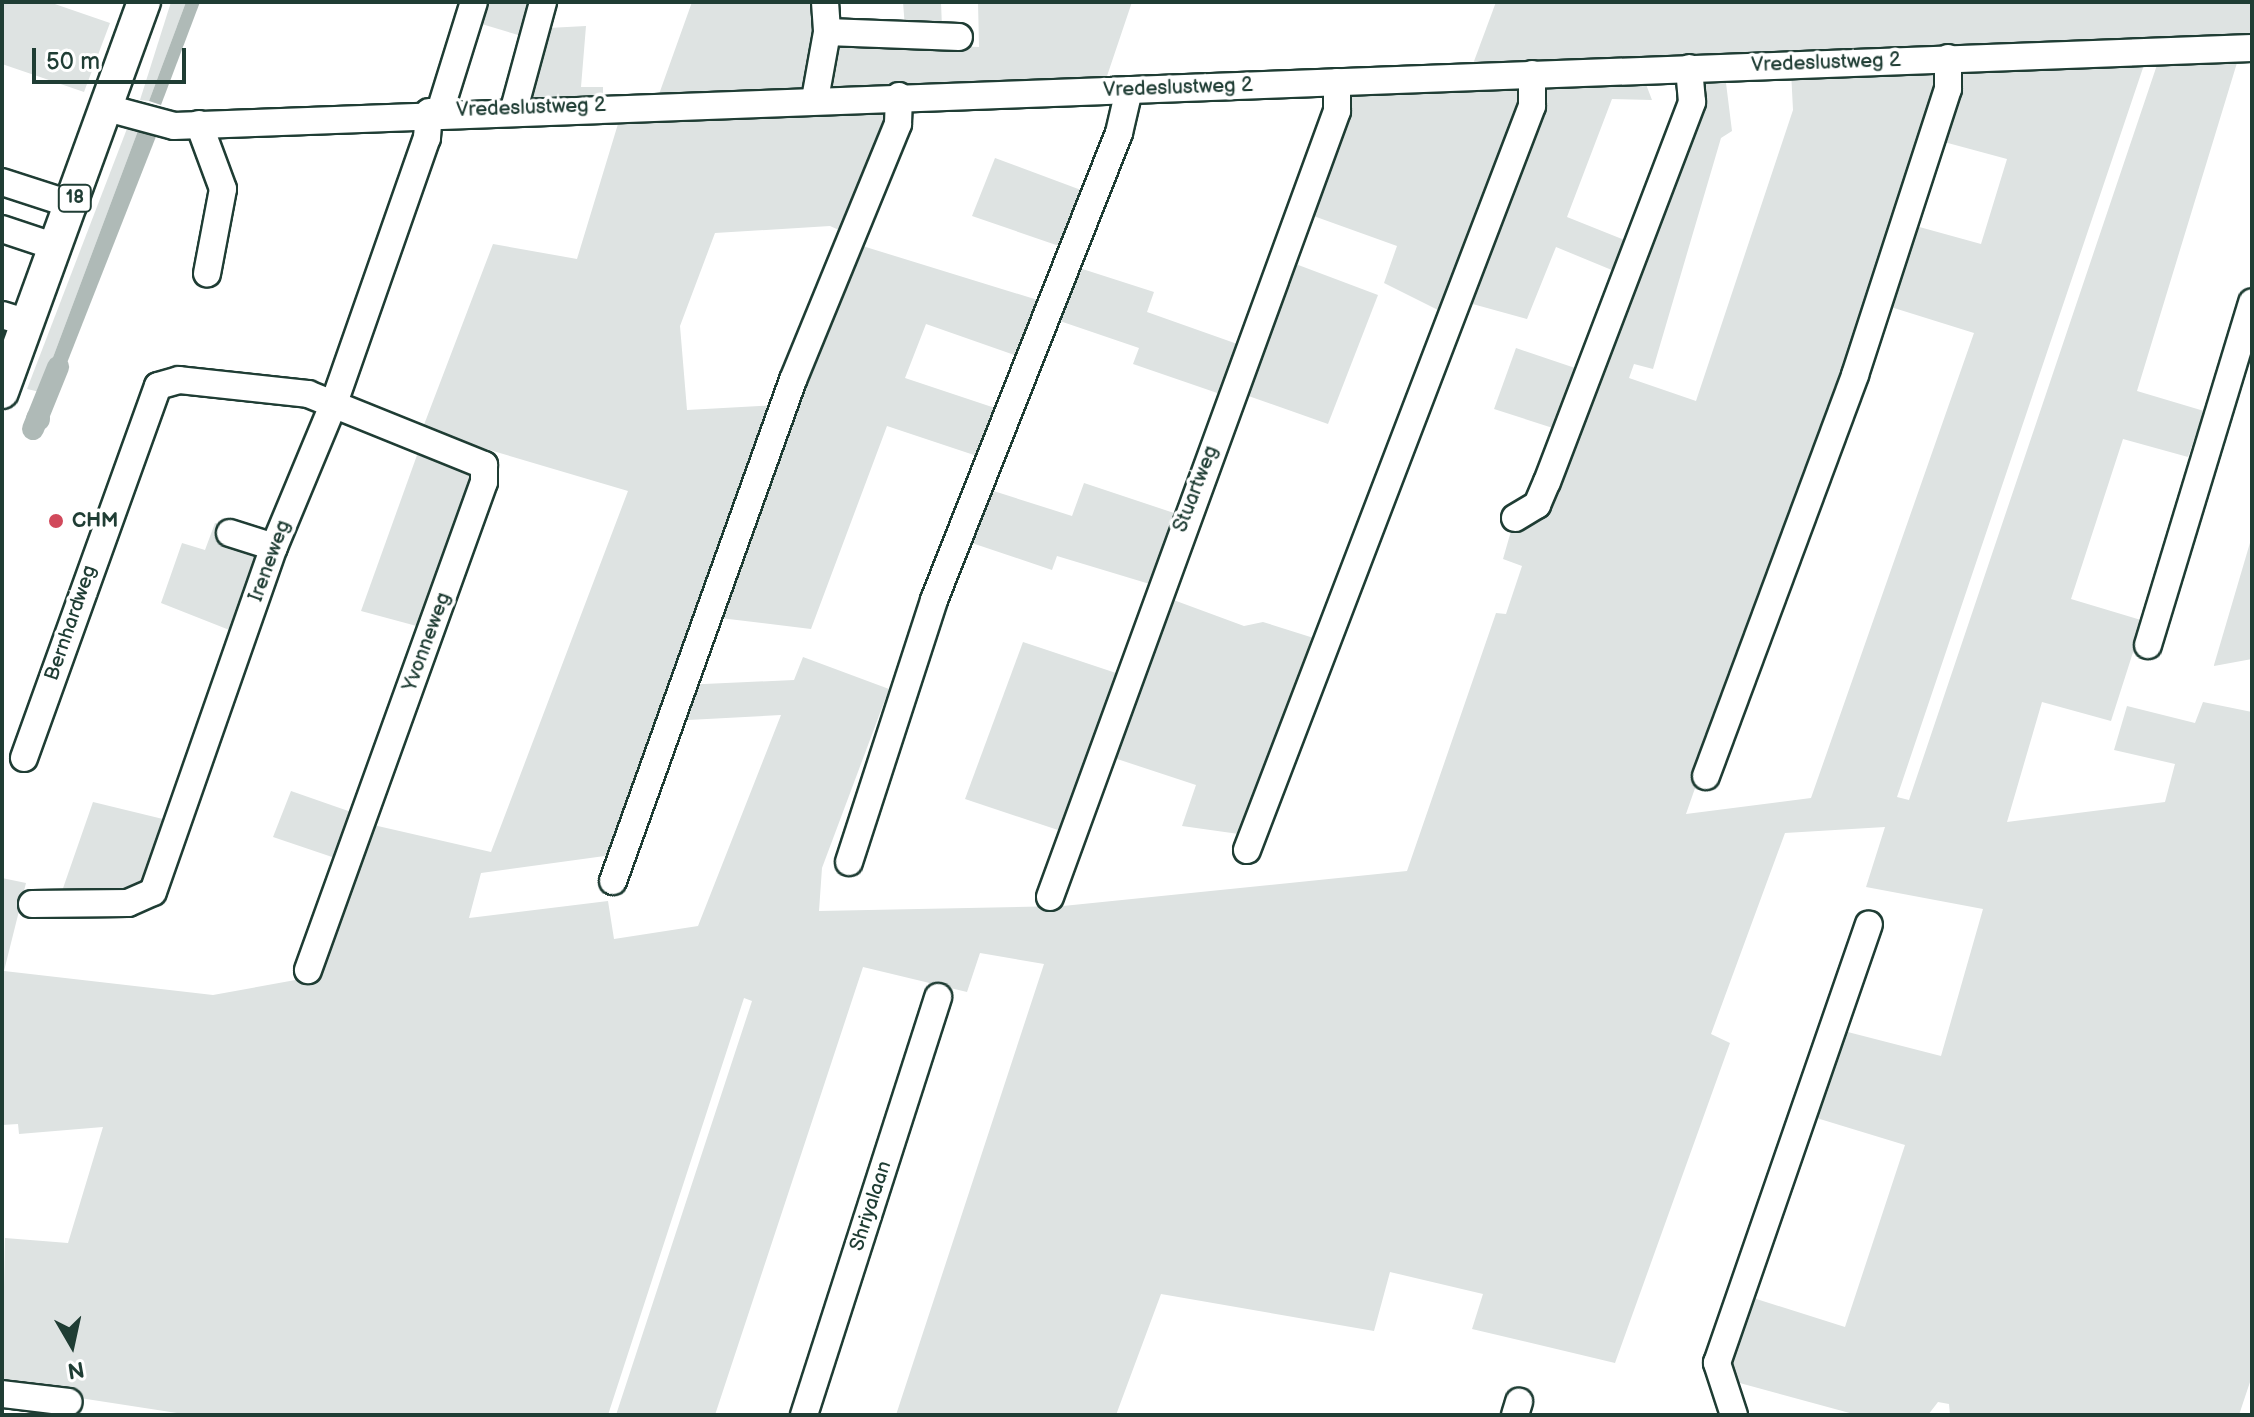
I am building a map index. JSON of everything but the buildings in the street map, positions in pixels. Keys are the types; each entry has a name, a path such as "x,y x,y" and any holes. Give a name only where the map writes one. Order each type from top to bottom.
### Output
{"main road":[{"name":"18","path":"2,392 15,319 56,247 116,111 144,2"}],"street":[{"name":"Ireneweg","path":"32,904 128,903 153,892 274,547 334,403 474,2"},
{"path":"514,109 543,2"},
{"path":"815,99 827,32 825,2"},
{"path":"827,32 959,37"},
{"name":"Vredeslustweg 2","path":"116,111 156,123 199,124 514,109 1129,90 2252,48"},
{"path":"1706,776 1855,375 1948,89 1948,58"},
{"path":"1515,518 1537,505 1547,482 1692,102 1689,68"},
{"path":"1247,850 1532,106 1532,74"},
{"name":"Stuartweg","path":"1050,897 1337,111 1337,82"},
{"path":"849,862 934,600 1119,133 1129,90"},
{"path":"613,881 793,380 898,124 899,96"},
{"path":"199,124 223,189 207,274"},
{"path":"2,182 73,205"},
{"path":"2,229 56,247"},
{"path":"2148,645 2252,302"},
{"name":"Bernhardweg","path":"24,758 158,386 179,380 334,403"},
{"name":"Yvonneweg","path":"308,970 484,482 484,465 472,457 334,403"},
{"path":"230,533 274,547"},
{"path":"1734,1415 1717,1363 1869,925"},
{"name":"Shriyalaan","path":"804,1415 938,997"},
{"path":"2,1394 69,1402"}],"shaded area":[{"path":"2,2 49,2 110,23 84,92 2,64"},
{"path":"171,2 186,2 149,101 140,100"},
{"path":"186,2 200,2 161,105 149,101"},
{"path":"482,2 536,2 525,37 475,22"},
{"path":"692,2 824,2 825,32 810,40 804,93 658,97"},
{"path":"903,2 941,2 942,28 905,28"},
{"path":"978,2 1132,2 1105,82 822,91 833,42 979,47"},
{"path":"1496,2 2252,2 2252,41 1470,72"},
{"path":"586,26 581,87 603,87 603,98 526,101 548,28"},
{"path":"2240,53 2137,391 2204,411 2188,457 2123,439 2071,599 2141,620 2136,643 2111,721 2042,702 2007,822 2165,802 2175,764 2114,750 2127,706 2195,723 2203,702 2252,712 2252,1376 2239,1415 1950,1415 1949,1404 1938,1402 1928,1415 1857,1415 1725,1379 1747,1296 1845,1327 1905,1145 1810,1116 1840,1030 1941,1056 1983,909 1866,887 1885,827 1785,833 1711,1034 1730,1043 1615,1363 1472,1329 1483,1294 1390,1272 1374,1331 1161,1294 1116,1415 896,1415 1044,964 980,953 967,992 863,967 715,1415 616,1415 752,1001 744,998 608,1415 190,1415 2,1386 5,1238 68,1243 103,1127 19,1134 18,1124 2,1125 2,878 26,883 4,971 213,995 312,977 369,824 491,852 628,491 422,430 493,244 577,259 621,114 893,111 848,234 830,226 715,233 680,326 687,410 779,405 612,855 481,873 469,918 608,901 614,939 698,926 781,715 669,721 682,685 794,680 803,657 889,689 822,868 819,911 1063,906 1407,871 1496,613 1506,614 1522,566 1503,559 1513,524 1540,513 1698,83 1707,76 1726,83 1732,131 1721,138 1653,369 1634,364 1629,378 1696,401 1793,110 1791,71 1935,68 1940,88 1686,814 1811,798 1974,333 1878,303 1905,223 1981,244 2007,159 1933,139 1953,67 2147,56 1897,797 1909,800 2160,56"},
{"path":"1644,79 1652,100 1612,99 1567,217 1632,243 1619,273 1556,247 1527,319 1469,303 1546,81"},
{"path":"1514,82 1525,93 1444,313 1384,283 1397,246 1308,214 1351,93"},
{"path":"128,126 139,128 40,392 27,389"},
{"path":"139,128 157,134 67,363 52,394 40,392"},
{"path":"995,158 1081,190 1062,247 972,216"},
{"path":"856,244 1041,301 1023,358 926,324 905,378 1001,410 980,457 887,426 811,629 712,617"},
{"path":"1285,260 1378,295 1328,424 1237,392"},
{"path":"1070,265 1154,292 1147,312 1243,346 1226,396 1133,364 1139,348 1051,318"},
{"path":"1516,348 1581,370 1559,430 1494,409"},
{"path":"38,407 46,411 50,419 46,427 38,431 30,427 26,419 30,411"},
{"path":"421,444 477,467 424,628 361,611"},
{"path":"1084,483 1180,515 1153,585 1057,556 1052,570 960,539 981,487 1072,516"},
{"path":"215,523 270,542 237,633 161,603 182,543 205,550"},
{"path":"2252,536 2252,659 2214,666 2214,665"},
{"path":"1160,595 1244,626 1263,622 1320,640 1246,835 1182,826 1196,785 1102,754"},
{"path":"1023,642 1122,675 1067,833 965,799"},
{"path":"291,791 354,813 338,859 273,837"},
{"path":"93,802 167,820 139,897 61,894"}],"waterway":[{"path":"33,429 58,367"}],"place":[{"name":"CHM","path":"56,521"}]}
